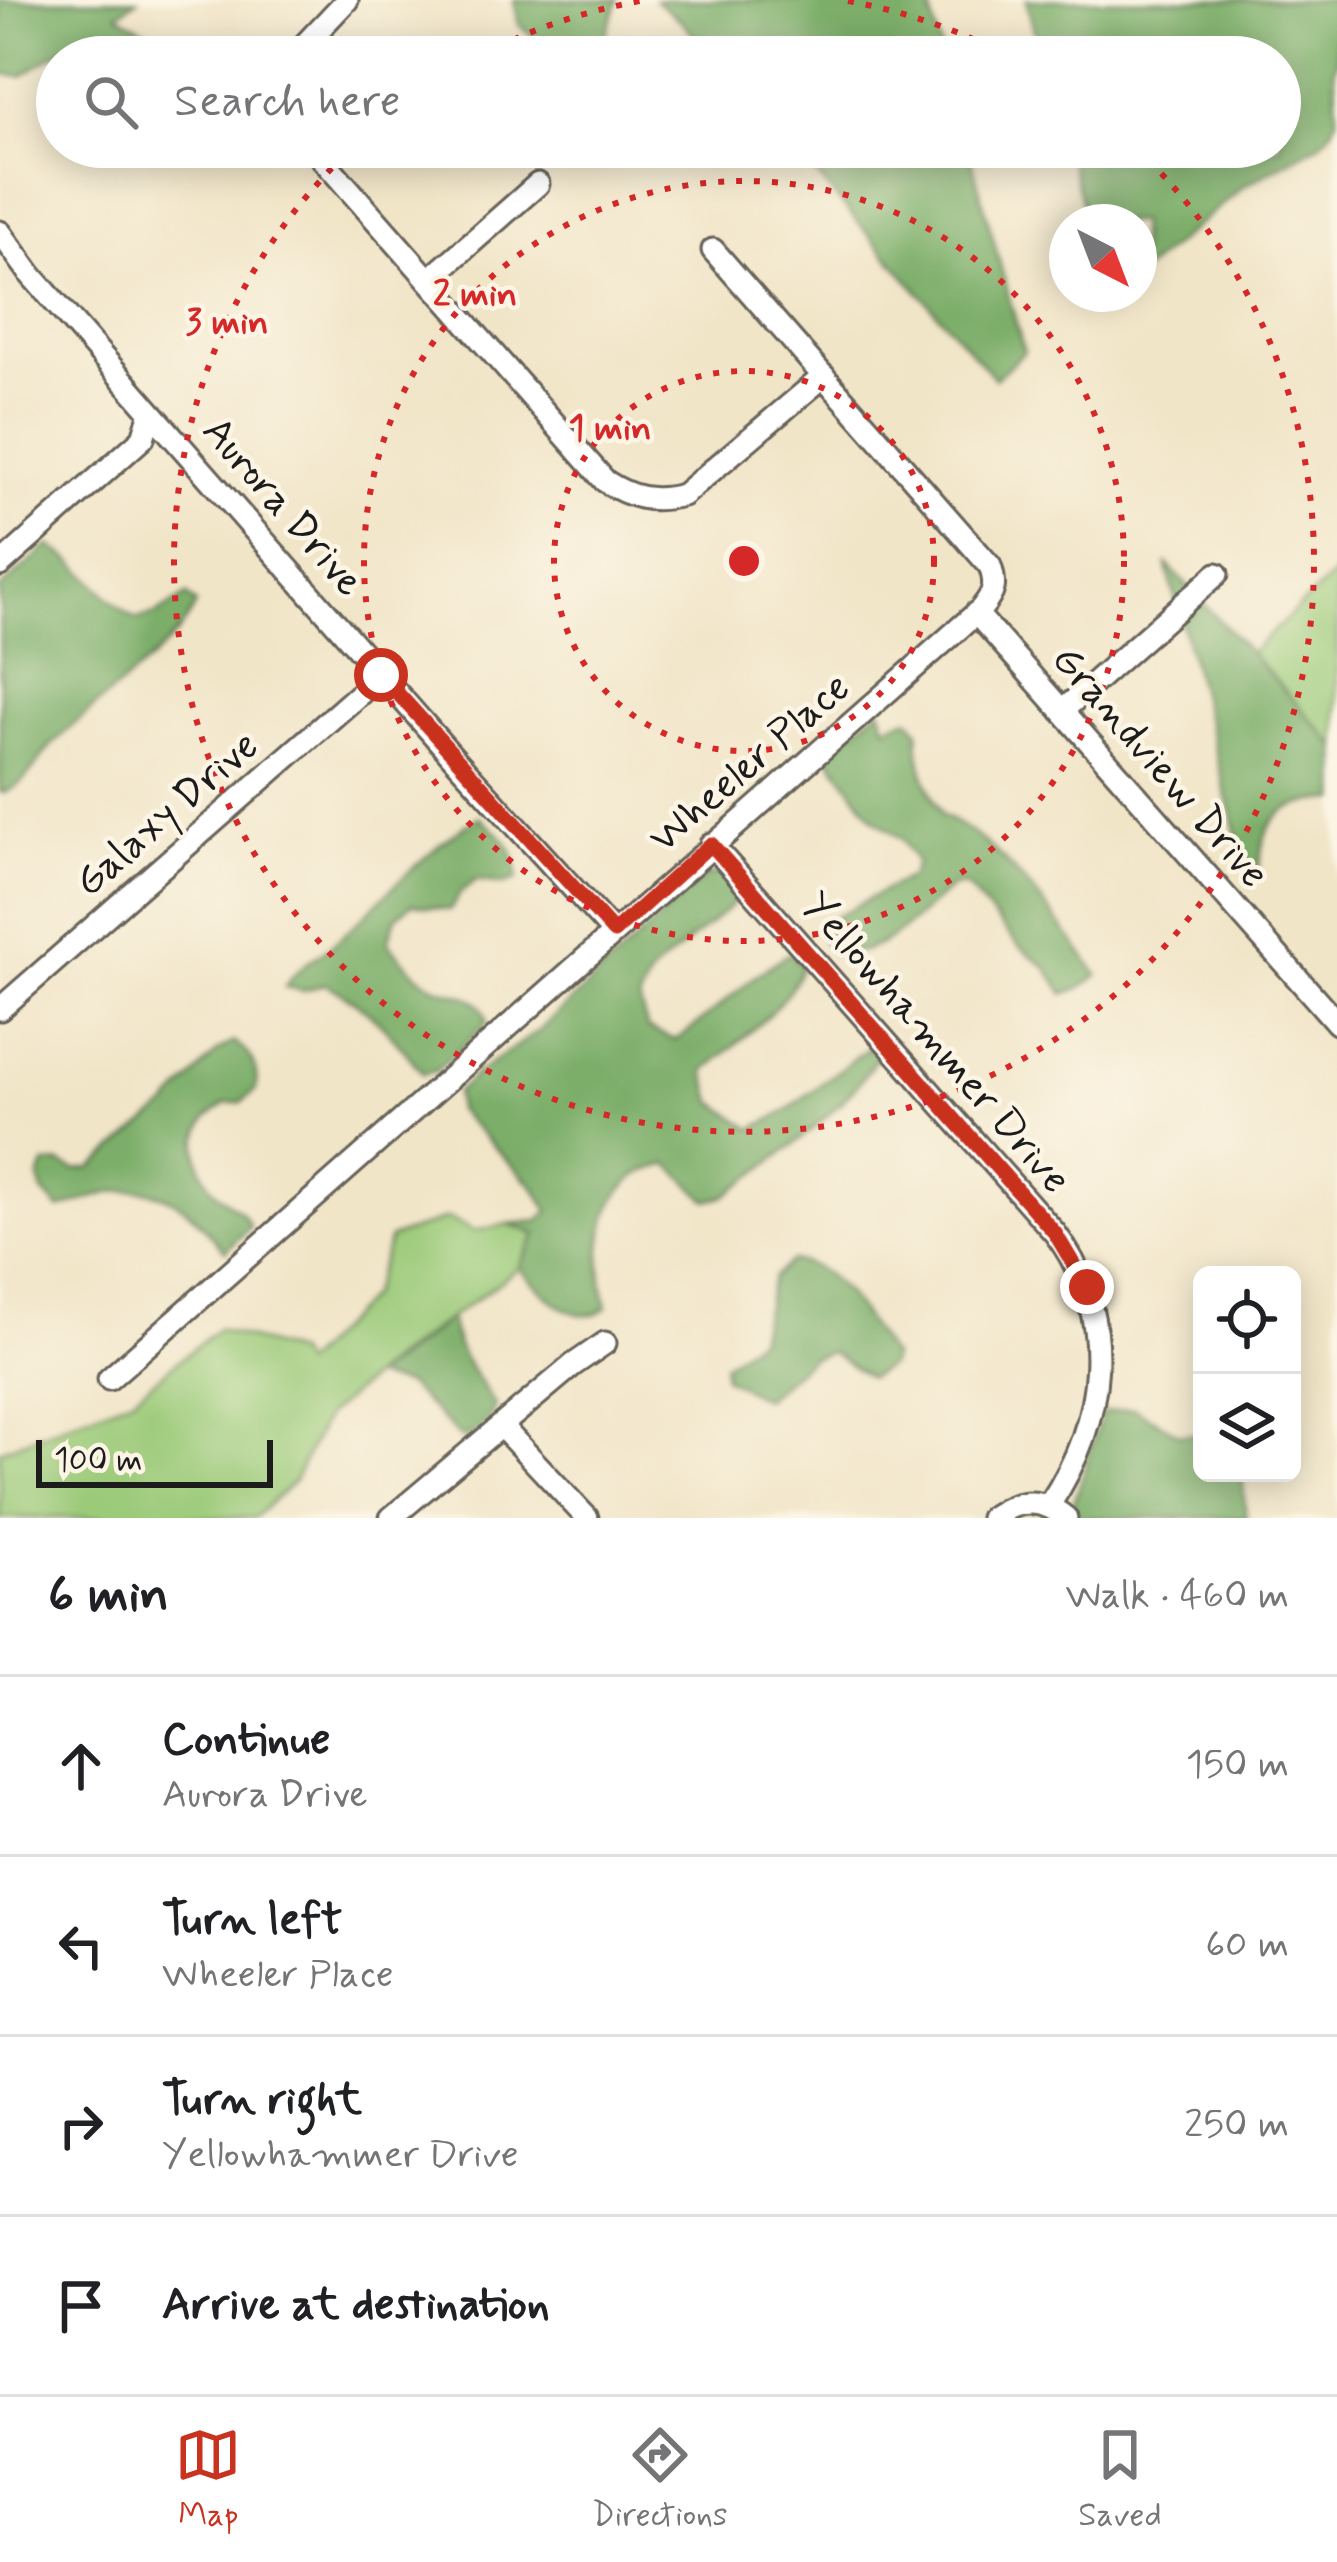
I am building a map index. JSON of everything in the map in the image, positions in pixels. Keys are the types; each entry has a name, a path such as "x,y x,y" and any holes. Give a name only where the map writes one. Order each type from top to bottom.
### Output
{"street":[{"path":"309,36 347,0"},
{"path":"330,168 605,481 639,499 668,499 699,484 824,376"},
{"path":"429,280 538,184"},
{"name":"Aurora Drive","path":"0,232 32,276 381,675 614,932"},
{"path":"713,250 990,566 996,582 993,593 976,613"},
{"path":"0,566 128,454 143,438 151,412"},
{"path":"1062,711 1217,574"},
{"name":"Grandview Drive","path":"976,613 1337,1023"},
{"name":"Wheeler Place","path":"109,1379 976,613"},
{"name":"Galaxy Drive","path":"0,1009 381,675"},
{"name":"Yellowhammer Drive","path":"711,844 1055,1233 1078,1267 1094,1307 1099,1366 1096,1393 1058,1512"},
{"path":"391,1518 604,1343"},
{"path":"501,1426 587,1518"},
{"path":"991,1518 1023,1502 1058,1512"}],"green space":[{"path":"0,0 137,0 117,14 155,36 36,36 36,67 22,76 0,74"},
{"path":"514,0 618,0 606,36 533,36 519,25"},
{"path":"655,0 928,0 937,36 694,36"},
{"path":"1026,0 1337,0 1337,118 1319,144 1301,154 1301,36 1035,36"},
{"path":"810,168 974,168 1024,352 995,379"},
{"path":"1072,168 1276,168 1245,185 1157,259 1157,204 1082,204"},
{"path":"49,545 136,619 156,614 187,595 196,604 170,641 66,731 24,780 3,793 0,589"},
{"path":"1166,563 1337,747 1337,800 1310,802 1279,815 1266,834 1250,885"},
{"path":"1337,572 1337,747 1250,653"},
{"path":"880,708 886,726 909,718 919,731 924,775 943,816 1007,863 1098,975 1064,994 1047,968 1018,945 966,886 954,886 900,932 871,948 835,954 823,941 824,923 911,876 916,862 902,839 873,818 827,755"},
{"path":"479,817 508,844 517,880 502,884 476,880 450,910 412,904 396,917 388,942 426,981 474,1000 487,1023 436,1071 423,1074 379,1023 340,992 325,984 303,991 285,987 423,859"},
{"path":"727,874 741,889 730,907 652,972 639,999 647,1028 675,1040 790,953 802,966 784,997 705,1071 713,1101 752,1129 785,1112 869,1047 880,1051 832,1112 725,1196 708,1201 669,1164 641,1173 626,1185 615,1199 603,1234 601,1271 607,1307 595,1314 571,1312 519,1268 537,1234 508,1224 538,1221 549,1211 534,1187 457,1110 456,1093 540,1030 706,875"},
{"path":"234,1042 253,1063 256,1090 242,1102 226,1103 209,1117 198,1140 202,1169 211,1186 250,1227 225,1251 191,1213 150,1192 114,1192 59,1209 43,1192 39,1178 44,1165 92,1168 166,1107 218,1051"},
{"path":"448,1218 475,1231 508,1224 537,1234 519,1268 396,1357 326,1416 294,1481 254,1518 0,1518 0,1450 132,1398 218,1329 295,1353 302,1365 370,1296 390,1238"},
{"path":"791,1261 807,1264 836,1283 891,1356 890,1365 869,1378 831,1352 811,1358 764,1399 724,1377 724,1364 758,1338 773,1277"},
{"path":"450,1319 463,1356 495,1405 483,1426 462,1439 407,1385 373,1378"},
{"path":"1134,1408 1179,1434 1193,1435 1193,1482 1243,1482 1246,1518 1078,1518 1071,1511 1102,1413"}],"route":[{"path":"381,675 614,932 711,844 1055,1233 1087,1287"}]}
